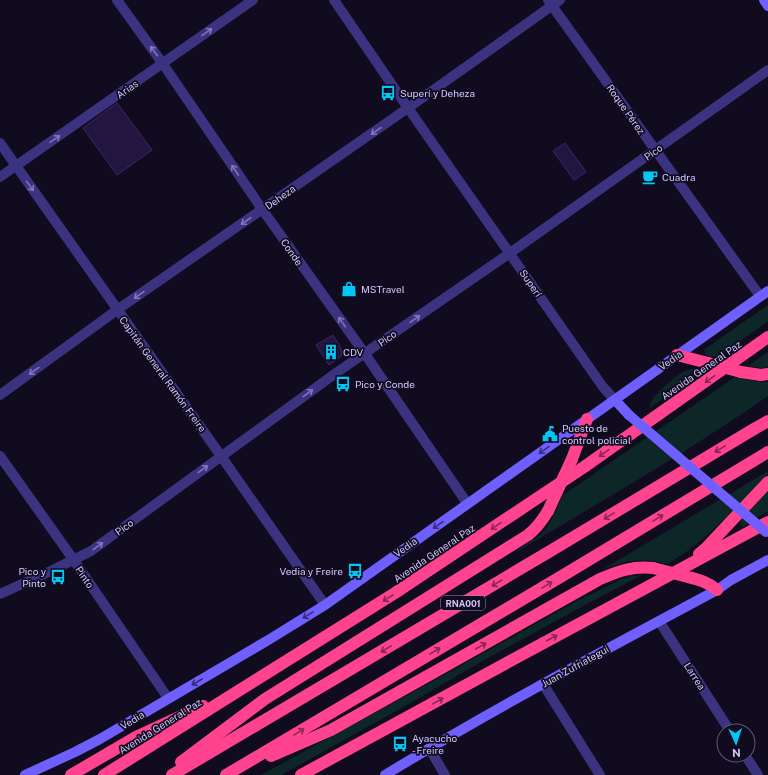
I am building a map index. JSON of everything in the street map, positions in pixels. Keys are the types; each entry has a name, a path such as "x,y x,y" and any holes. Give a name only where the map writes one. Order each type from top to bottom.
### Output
{"highway":[{"name":"Avenida General Paz","path":"104,775 395,593 584,467 767,338"},
{"path":"677,355 741,372 768,374"},
{"path":"164,775 264,699 535,530 548,511 572,459 587,419"},
{"name":"RNA001","path":"172,775 534,562 768,420"},
{"name":"RNA001","path":"227,774 569,572 768,452"},
{"path":"682,573 768,482"},
{"path":"302,775 519,656 767,529"},
{"path":"227,774 331,730 600,579 619,571 642,567 682,573 707,582 717,590"},
{"path":"71,775 136,737 253,682"}],"street":[{"name":"Conde","path":"116,0 163,64 262,210 365,354 467,504"},
{"name":"Arias","path":"0,177 253,0"},
{"name":"Superí","path":"334,0 603,387 629,415 767,529"},
{"path":"764,0 768,6"},
{"name":"Deheza","path":"0,395 117,310 408,108 553,2"},
{"name":"Roque Pérez","path":"553,2 655,151 764,293"},
{"name":"Pico","path":"0,594 91,551 336,373 510,253 768,70"},
{"name":"Capitán General Ramón Freire","path":"0,143 325,605"},
{"name":"Vedia","path":"25,775 100,739 325,605 764,293"},
{"name":"Pinto","path":"0,456 73,559 168,698"},
{"name":"Juan Zufriategui","path":"385,775 429,748 543,684 717,590 731,580 768,560"},
{"name":"Larrea","path":"659,620 725,723"},
{"path":"543,684 600,775"},
{"path":"429,748 445,775"},
{"path":"750,763 758,775"}],"green space":[{"path":"768,305 768,321 717,358 706,355 704,351 705,349"},
{"path":"768,352 768,367 762,368 748,366"},
{"path":"697,368 702,369 649,409 654,397 672,379 685,371"},
{"path":"735,377 758,382 768,382 768,396 707,437 644,476 518,551 517,550 543,532 550,522 563,495"},
{"path":"768,471 768,474 733,511 695,545 667,564 641,560 617,564 600,571"},
{"path":"768,490 768,511 743,527 741,526 740,522 756,501"},
{"path":"642,575 481,662 281,775 261,775 579,600 622,579"}],"building":[{"path":"117,103 152,150 117,175 83,128"},
{"path":"565,143 586,172 574,180 553,151"},
{"name":"CDV","path":"333,335 341,348 342,356 329,365 316,345"}],"place":[{"name":"Superí y Deheza","path":"388,93"},
{"name":"Cuadra","path":"650,177"},
{"name":"MSTravel","path":"349,289"},
{"name":"CDV","path":"331,352"},
{"name":"Pico y Conde","path":"343,384"},
{"name":"Puesto de control policial","path":"550,434"},
{"name":"Vedia y Freire","path":"355,571"},
{"name":"Pico y Pinto","path":"58,577"},
{"name":"Ayacucho - Freire","path":"400,744"}]}
